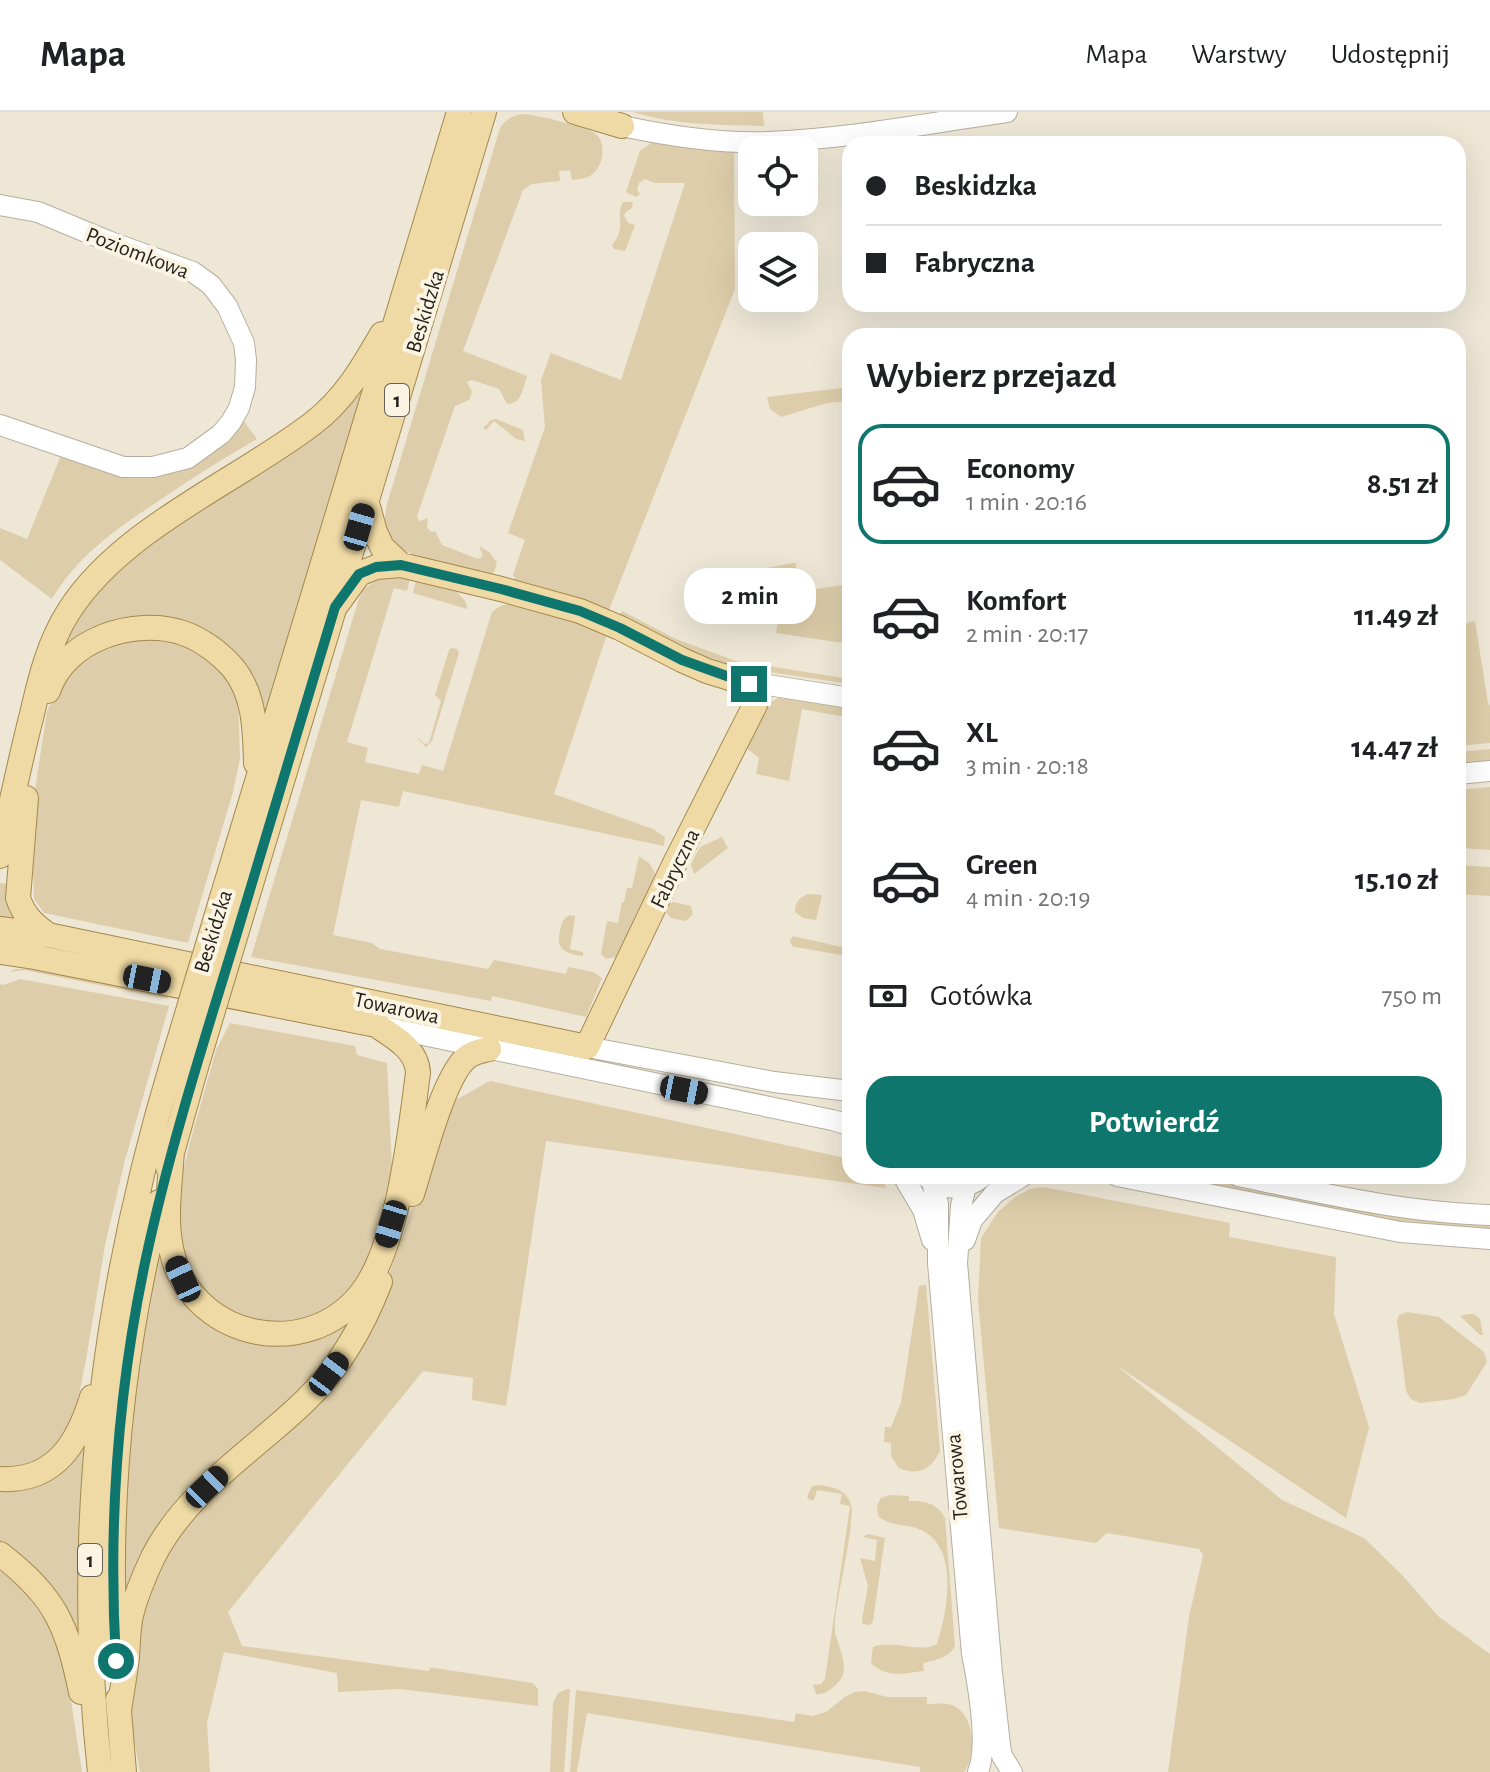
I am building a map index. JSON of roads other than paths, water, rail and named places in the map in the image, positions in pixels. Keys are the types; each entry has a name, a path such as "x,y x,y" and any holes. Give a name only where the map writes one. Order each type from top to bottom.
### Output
{"main road":[{"name":"Beskidzka","path":"233,902 256,783 459,112"},
{"name":"Beskidzka","path":"99,1772 91,1655 90,1536 95,1455 116,1292 148,1146 184,1064 233,902 335,607 484,112"},
{"path":"473,149 498,112"},
{"path":"575,112 622,126"},
{"path":"0,856 39,686 55,637 69,611 87,586 149,531 330,409 360,373 405,293"},
{"path":"367,501 382,547 401,565"},
{"path":"335,607 359,574 376,567 401,565 580,611 682,660 749,684 753,689"},
{"path":"48,935 23,911 18,898 25,803 43,707 51,682 59,669 88,642 117,631 155,627 184,633 212,648 234,669 248,696 255,726 256,783"},
{"name":"Fabryczna","path":"587,1047 755,705 753,689"},
{"name":"Towarowa","path":"0,929 48,935 587,1047"},
{"path":"0,952 376,1025 404,1045 418,1065 400,1186 380,1259 361,1295 320,1326 267,1334 237,1327 202,1306 183,1279 170,1242 172,1151"},
{"path":"0,970 29,956"},
{"path":"119,1712 131,1617 140,1586 154,1556 171,1527 195,1498 308,1398 346,1351 361,1327 391,1254 451,1079 464,1059 475,1052 489,1049"},
{"name":"Beskidzka","path":"124,1772 114,1636 119,1440 146,1259 172,1151 184,1064"},
{"path":"0,1479 16,1479 39,1473 68,1451 88,1410 107,1348"},
{"path":"0,1554 46,1596 62,1625 76,1665 99,1772"}],"street":[{"path":"845,136 1007,112"},
{"path":"622,126 684,137 766,142 842,137"},
{"name":"Poziomkowa","path":"0,205 38,212 193,272 211,285 227,306 244,343 246,360 245,387 231,422 188,458 153,467 123,467 0,425"},
{"path":"753,689 768,685 842,697"},
{"path":"1466,773 1490,771"},
{"path":"376,1025 841,1123"},
{"name":"Towarowa","path":"587,1047 774,1082"},
{"path":"774,1082 842,1090"},
{"path":"774,1082 842,1101"},
{"path":"908,1184 948,1263"},
{"name":"Towarowa","path":"931,1184 938,1204 948,1263 1000,1749 1010,1772"},
{"path":"938,1184 955,1188 966,1184"},
{"name":"Towarowa","path":"973,1184 961,1206 948,1263 971,1640 983,1746 978,1772"},
{"path":"948,1263 972,1220 995,1193 1010,1184"},
{"path":"1157,1184 1400,1232 1490,1239"},
{"path":"1276,1184 1396,1206 1490,1215"},
{"path":"988,1772 1010,1772"}]}
